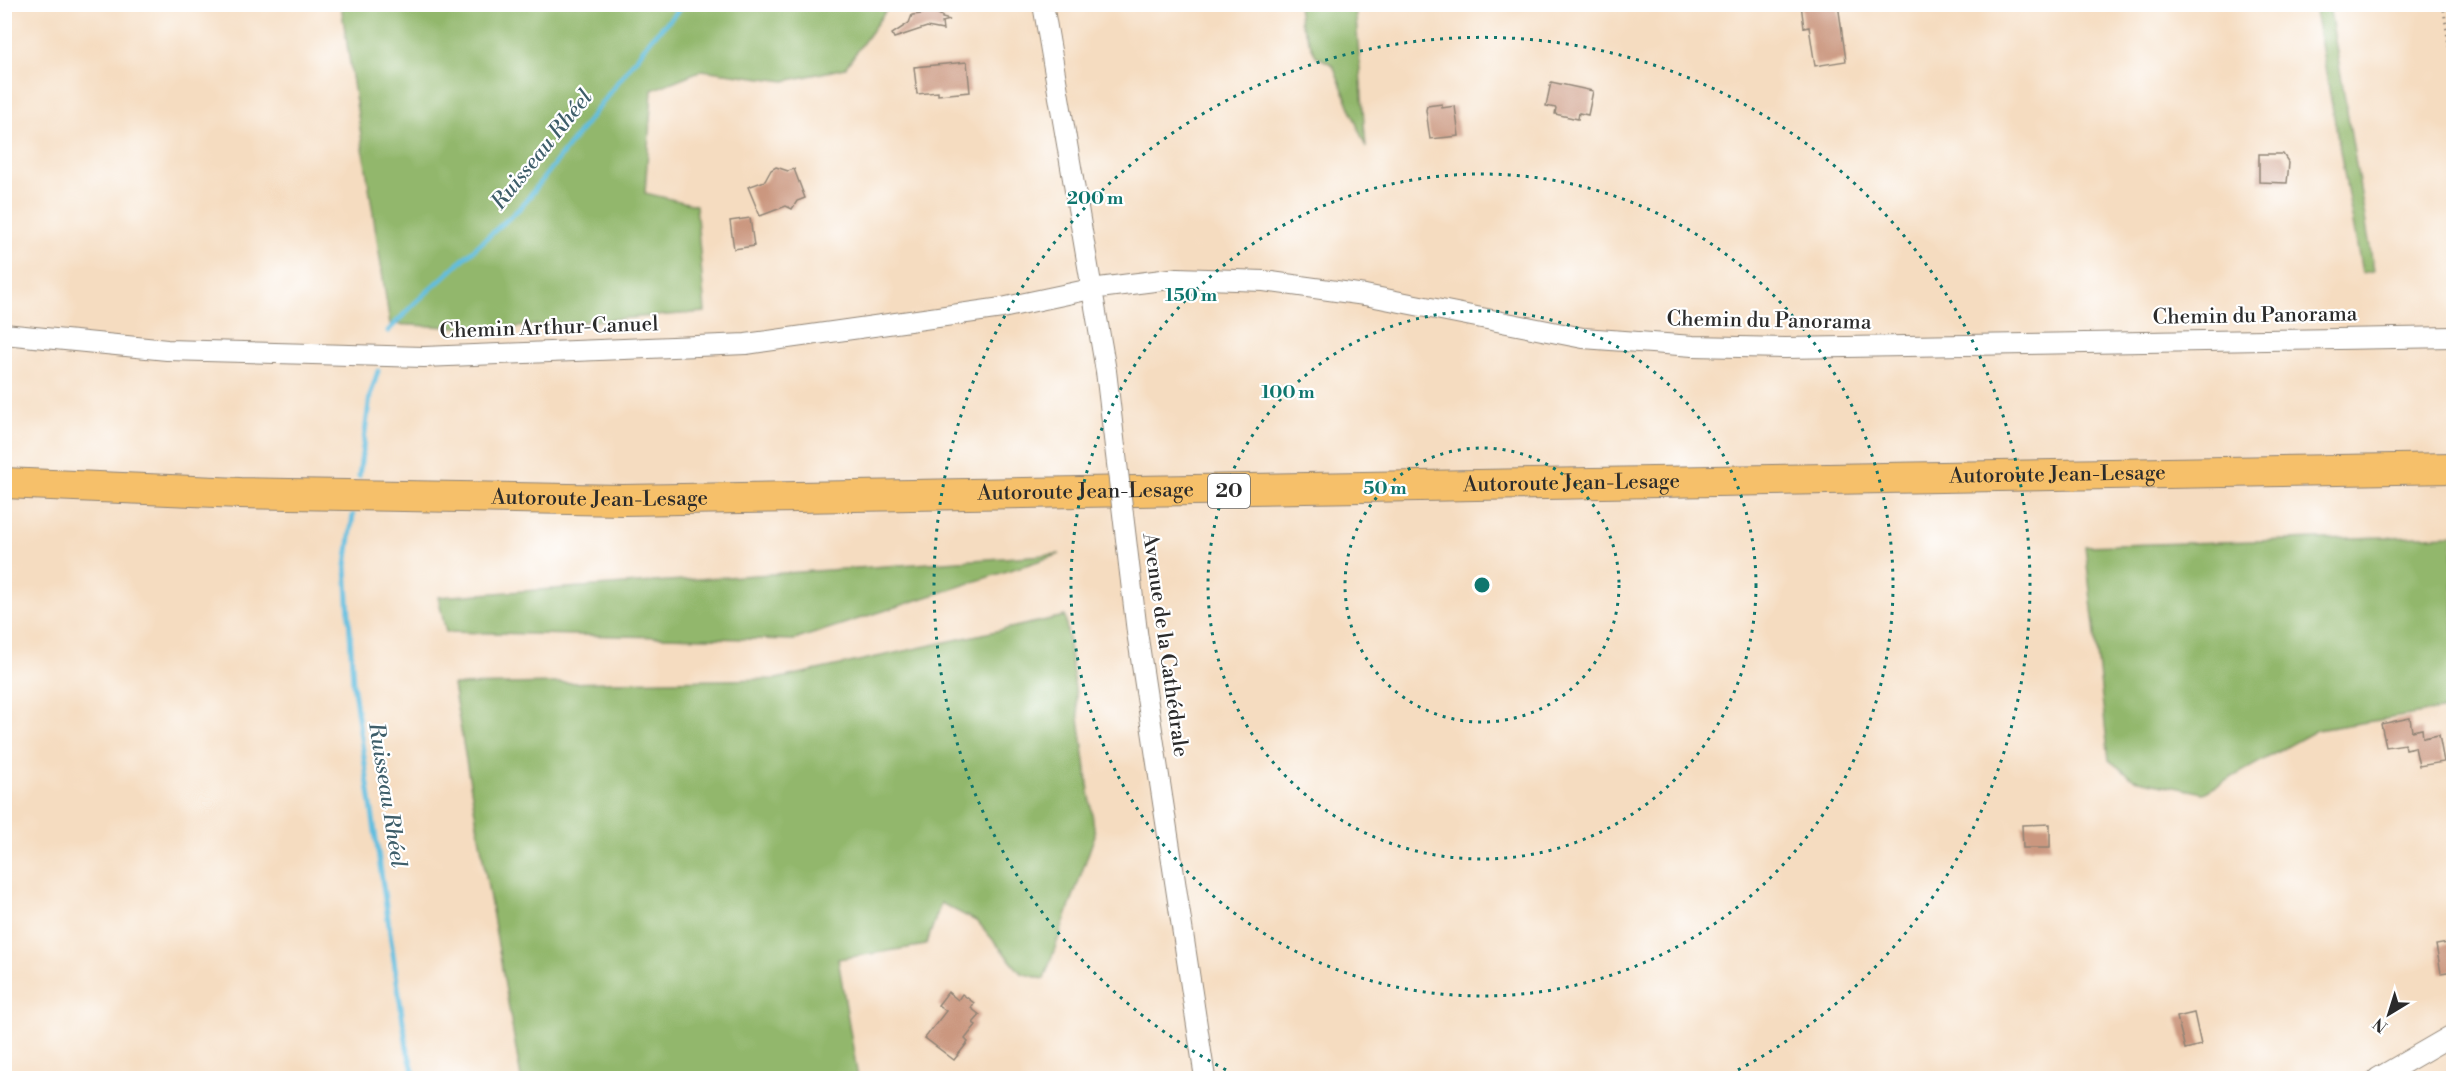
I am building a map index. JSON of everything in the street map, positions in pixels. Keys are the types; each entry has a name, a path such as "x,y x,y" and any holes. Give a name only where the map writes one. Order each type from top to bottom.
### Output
{"highway":[{"name":"Autoroute Jean-Lesage","path":"4,483 240,493 624,500 2454,468"}],"street":[{"name":"Avenue de la Cathédrale","path":"1043,4 1106,372 1137,632 1205,1078"},
{"name":"Chemin du Panorama","path":"1091,289 1178,278 1264,282 1365,295 1583,338 1693,346 1785,348 2454,337"},
{"name":"Chemin Arthur-Canuel","path":"4,334 167,350 424,357 746,344 1002,308 1091,289"},
{"path":"2378,1078 2454,1034"}],"path":[{"path":"2443,4 2454,81"}],"green space":[{"path":"341,4 890,5 845,68 785,81 702,70 652,90 645,193 696,205 705,312 491,329 390,324"},
{"path":"1298,5 1355,5 1366,148 1333,65 1316,56 1300,21"},
{"path":"2314,5 2329,5 2374,271 2362,273"},
{"path":"2453,535 2453,708 2317,730 2204,793 2134,779 2109,760 2085,546"},
{"path":"1060,554 794,640 446,632 438,597"},
{"path":"1065,616 1095,835 1044,979 1021,973 978,922 941,903 926,945 838,959 858,1078 521,1078 453,685 776,679"}],"building":[{"path":"1801,4 1838,4 1846,61 1815,66 1809,27 1804,28"},
{"path":"929,9 942,18 950,20 942,22 943,30 927,27 894,38 892,34 909,23 912,15 922,14"},
{"path":"967,62 970,92 917,94 914,67"},
{"path":"1551,82 1593,91 1588,115 1579,113 1578,119 1555,114 1556,108 1546,106"},
{"path":"1442,104 1442,108 1455,106 1459,136 1430,139 1427,106"},
{"path":"2259,154 2283,154 2289,163 2287,183 2259,182"},
{"path":"776,167 788,171 794,169 805,198 797,201 792,209 786,206 760,216 748,187 765,181 771,170"},
{"path":"750,218 754,246 734,249 730,221"},
{"path":"2410,718 2412,731 2422,729 2423,738 2439,735 2444,762 2419,766 2415,747 2406,749 2405,744 2386,747 2381,724"},
{"path":"2050,824 2050,848 2023,848 2022,825"},
{"path":"2454,942 2454,971 2441,973 2436,945"},
{"path":"948,992 958,1000 962,994 974,1003 971,1008 980,1015 973,1023 976,1025 965,1039 968,1042 954,1060 925,1038 946,1011 938,1005"},
{"path":"2194,1013 2201,1045 2185,1049 2177,1017"}],"waterway":[{"name":"Ruisseau Rhéel","path":"388,331 415,303 522,206 652,38 685,4"},
{"name":"Ruisseau Rhéel","path":"359,476 370,396 378,371"},
{"name":"Ruisseau Rhéel","path":"353,515 346,566 353,683 407,1048 415,1078"}]}
